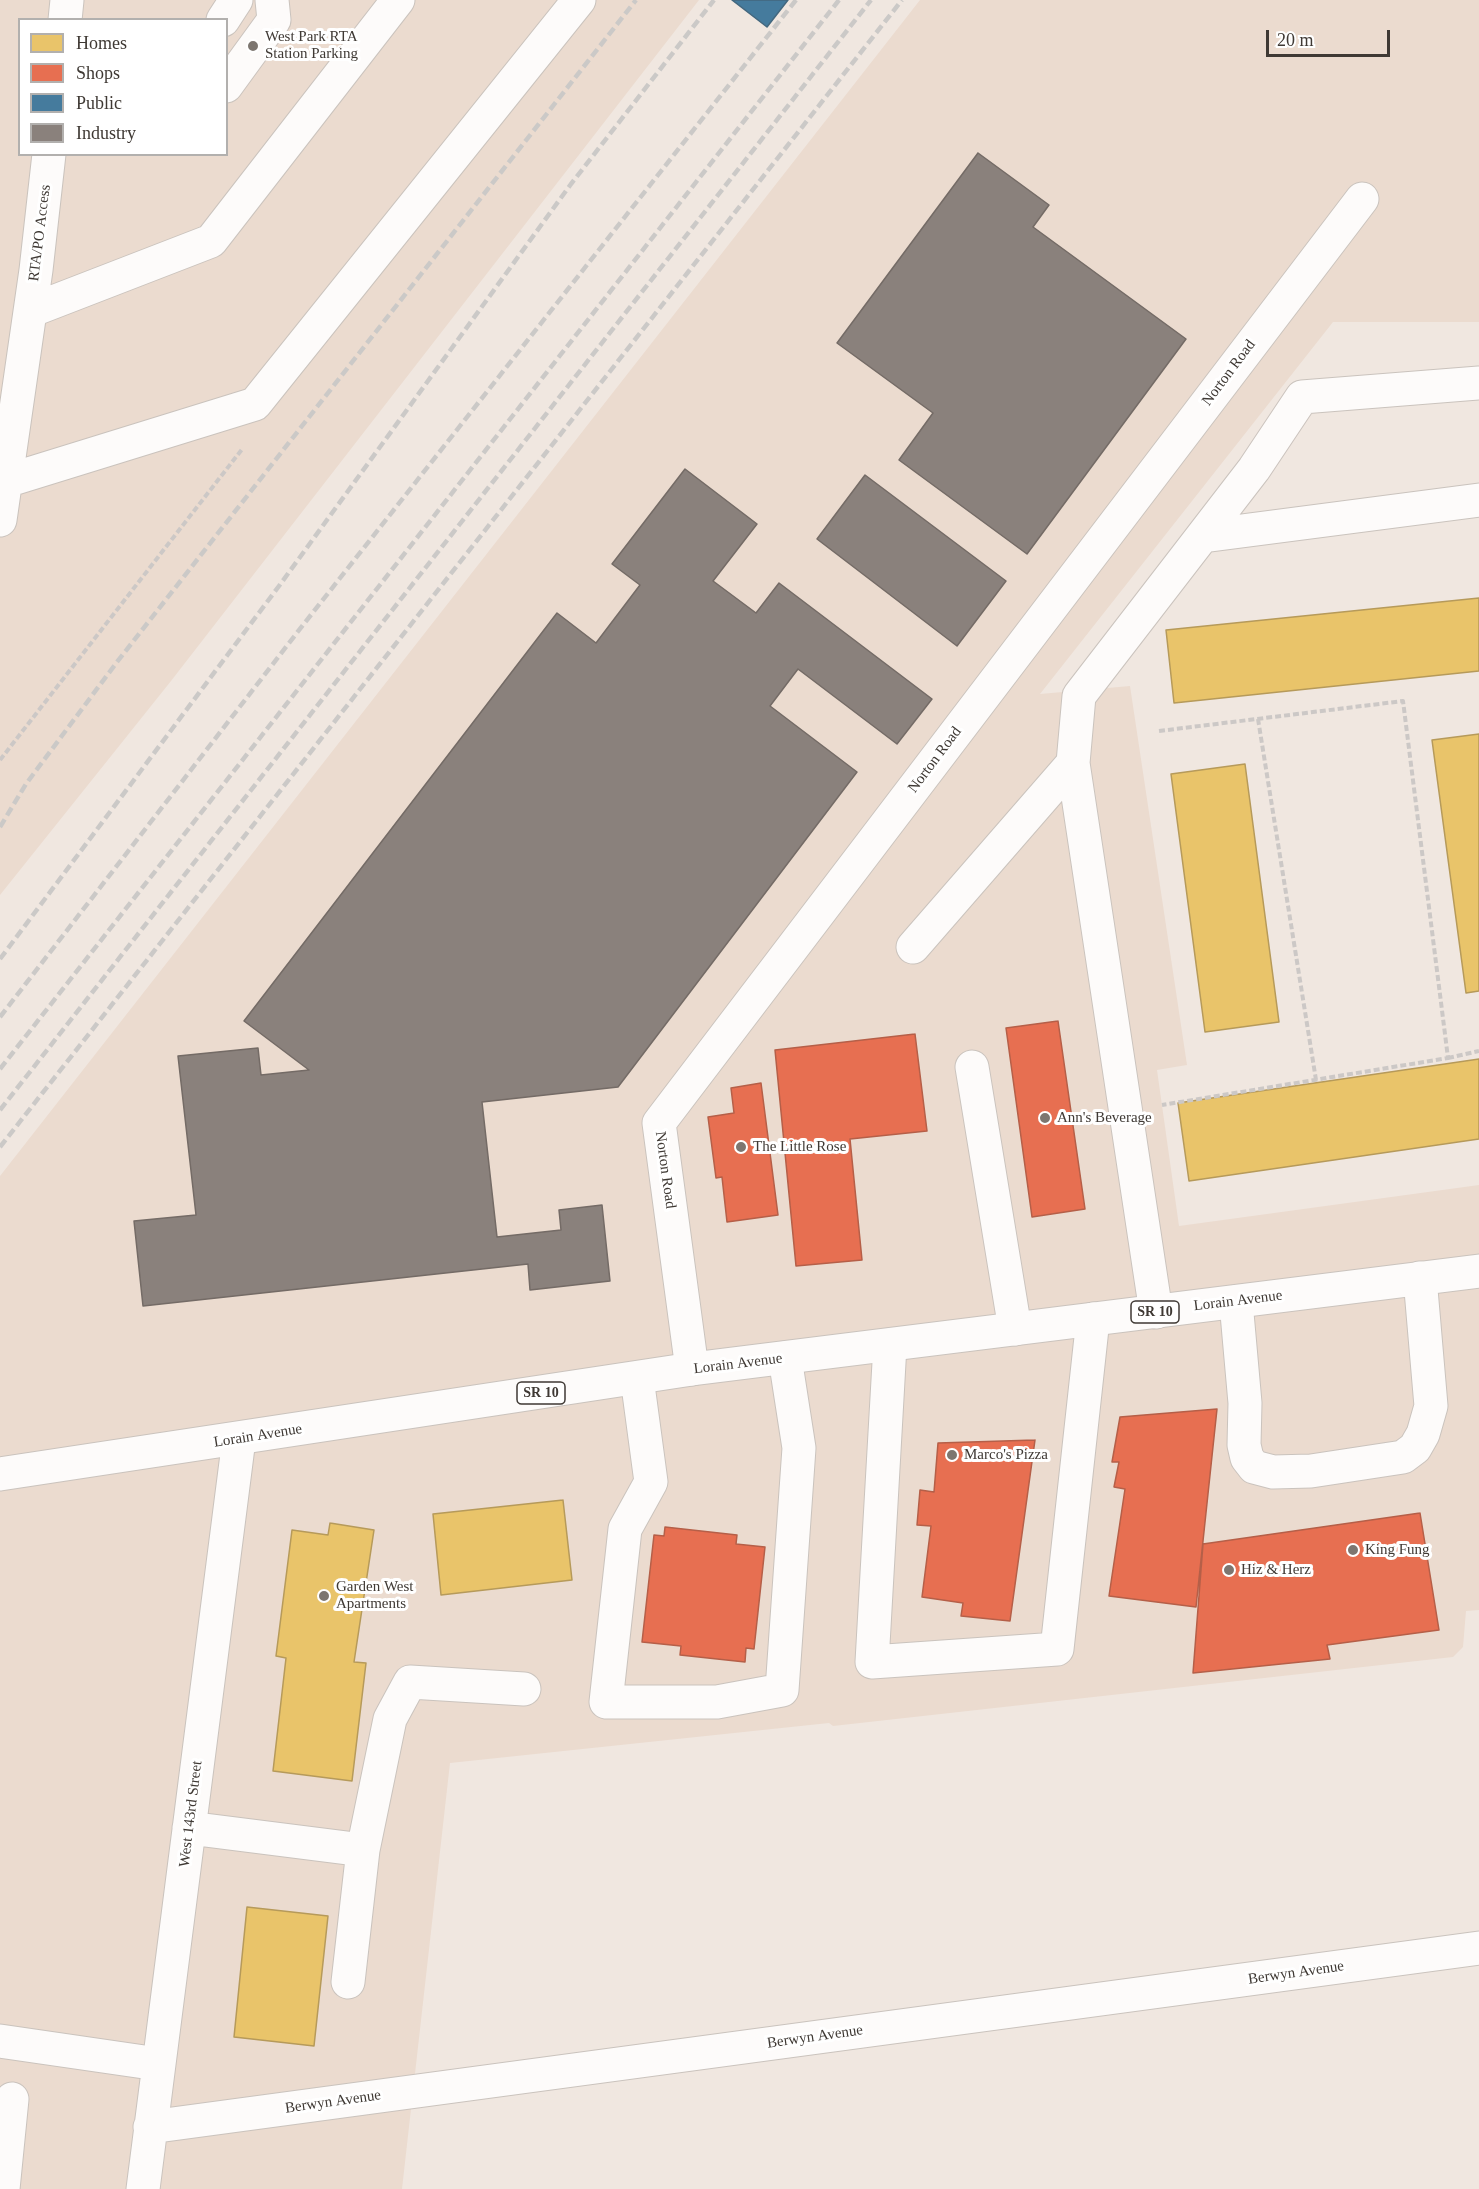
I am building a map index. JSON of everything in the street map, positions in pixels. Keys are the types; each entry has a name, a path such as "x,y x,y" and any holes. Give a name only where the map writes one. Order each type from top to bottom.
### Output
{"street":[{"path":"65,18 67,0"},
{"path":"224,18 236,0"},
{"path":"228,83 274,20 272,0"},
{"path":"30,310 211,241 398,0"},
{"path":"6,481 255,404 579,0"},
{"name":"RTA/PO Access","path":"0,519 30,310 49,156"},
{"name":"Norton Road","path":"692,1370 659,1123 1362,199"},
{"path":"1156,1312 1073,763 1079,696 1254,469 1302,397 1479,383"},
{"path":"1203,536 1479,500"},
{"path":"913,947 1073,763"},
{"path":"972,1067 1015,1329"},
{"name":"Lorain Avenue","path":"0,1474 692,1370 1479,1271"},
{"path":"1236,1302 1245,1403 1244,1445 1247,1458 1254,1467 1273,1472 1311,1471 1402,1457 1415,1448 1423,1434 1431,1406 1420,1278"},
{"path":"890,1345 872,1662 1057,1649 1093,1319"},
{"path":"637,1378 651,1482 625,1529 606,1702 717,1702 782,1690 799,1448 785,1358"},
{"name":"West 143rd Street","path":"142,2189 239,1439"},
{"path":"348,1982 363,1850 390,1719 410,1682 524,1689"},
{"path":"189,1828 363,1850"},
{"name":"Berwyn Avenue","path":"150,2127 1479,1948"},
{"path":"0,2041 158,2064"},
{"path":"3,2189 12,2099"}],"path":[{"path":"0,760 249,440"},
{"path":"1159,731 1403,701 1448,1058"},
{"path":"1258,719 1316,1080"},
{"path":"1162,1105 1479,1051"}],"shaded area":[{"path":"0,0 699,0 171,681 0,895"},
{"path":"920,0 1479,0 1479,322 1333,322 1040,694 1130,686 1187,1065 1157,1070 1179,1226 1479,1185 1479,1610 1466,1611 1463,1647 1453,1657 833,1726 829,1723 450,1763 402,2189 0,2189 0,1176"}],"building: Homes":[{"path":"1479,598 1479,671 1174,703 1166,630"},
{"path":"1479,734 1479,991 1466,993 1432,740"},
{"path":"1245,764 1279,1022 1205,1032 1171,774"},
{"path":"1479,1059 1479,1139 1189,1181 1178,1103"},
{"name":"Garden West Apartments","path":"563,1500 572,1580 441,1595 433,1514"},
{"name":"Garden West Apartments","path":"330,1523 374,1530 354,1662 366,1663 352,1781 273,1771 286,1658 276,1656 292,1530 328,1535"},
{"path":"247,1907 328,1916 314,2046 234,2037"}],"building: Shops":[{"name":"Ann's Beverage","path":"1058,1021 1085,1209 1032,1217 1006,1028"},
{"path":"915,1034 927,1131 850,1139 862,1260 796,1266 775,1050"},
{"name":"The Little Rose","path":"761,1083 778,1215 727,1222 722,1177 716,1178 708,1117 734,1113 731,1088"},
{"path":"1217,1409 1196,1607 1109,1596 1125,1489 1114,1487 1119,1462 1112,1462 1120,1417"},
{"path":"1035,1440 1010,1621 961,1616 963,1603 922,1597 931,1526 917,1525 920,1490 934,1492 938,1443"},
{"path":"1420,1513 1439,1630 1327,1645 1330,1659 1193,1673 1203,1544"},
{"path":"665,1527 737,1535 736,1544 765,1547 754,1649 746,1648 745,1662 680,1655 681,1646 642,1642 654,1535 664,1536"}],"building: Public":[{"path":"732,0 788,0 767,27"}],"building: Industry":[{"path":"978,153 1049,205 1033,227 1186,339 1027,554 899,460 933,413 837,343"},
{"path":"685,469 757,524 713,581 756,613 779,583 932,699 897,744 798,669 770,706 857,772 618,1087 482,1102 497,1237 561,1230 559,1210 602,1205 610,1281 530,1290 528,1264 143,1306 134,1221 196,1215 178,1056 258,1048 261,1075 309,1070 244,1021 557,613 596,643 640,585 612,564"},
{"path":"865,475 1006,581 957,646 817,539"}],"railway":[{"path":"0,827 26,784 117,662 636,0"},
{"path":"0,959 279,586 571,184 714,0"},
{"path":"0,1017 303,625 796,0"},
{"path":"0,1069 839,0"},
{"path":"0,1110 871,0"},
{"path":"0,1147 902,0"}],"place":[{"name":"West Park RTA Station Parking","path":"253,46"},
{"name":"Ann's Beverage","path":"1045,1118"},
{"name":"The Little Rose","path":"741,1147"},
{"name":"Marco's Pizza","path":"952,1455"},
{"name":"King Fung","path":"1353,1550"},
{"name":"Hiz & Herz","path":"1229,1570"},
{"name":"Garden West Apartments","path":"324,1596"}]}
